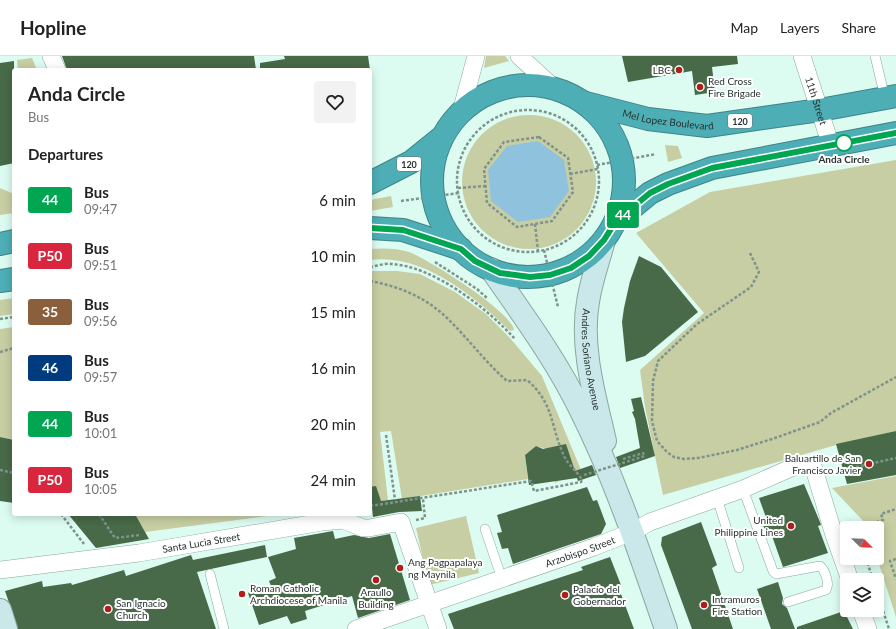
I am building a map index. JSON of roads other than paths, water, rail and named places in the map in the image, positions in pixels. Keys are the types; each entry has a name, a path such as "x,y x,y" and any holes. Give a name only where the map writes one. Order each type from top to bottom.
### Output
{"highway":[{"name":"120","path":"372,182 411,162 443,136 461,112 480,98 503,88 528,85 554,88 584,103 599,116 611,132 622,160 624,191 616,221 604,240 580,262 550,275 520,277 491,270 475,261 461,249 452,240 440,220 433,196 433,165 443,136"},
{"name":"Mel Lopez Boulevard","path":"584,103 648,119 707,126 820,110 890,97"},
{"name":"120","path":"616,221 650,193 668,184 712,168 896,134"},
{"name":"120","path":"372,228 403,230 461,249"},
{"path":"0,244 12,241"},
{"path":"0,281 12,279"}],"street":[{"path":"40,56 45,68"},
{"path":"51,56 56,68"},
{"path":"461,112 476,56"},
{"path":"519,56 554,88"},
{"name":"11th Street","path":"802,56 830,146"},
{"name":"Andres Soriano Avenue","path":"604,240 587,303 586,341 595,397 611,471 666,629"},
{"name":"Andres Soriano Avenue","path":"491,270 560,372 579,406 611,471"},
{"name":"Arzobispo Street","path":"356,629 502,579 632,532 650,522 743,489 800,464 808,464 814,469 834,535 848,573"},
{"name":"Santa Lucia Street","path":"0,570 95,559 322,522 343,520 363,528 401,522 429,604"},
{"path":"429,604 438,629"},
{"path":"0,610 6,629"},
{"path":"864,617 868,629"}],"lane":[{"path":"874,56 890,97"},
{"path":"743,489 773,572 776,574 820,566 823,569 828,585 826,590 788,602"},
{"path":"717,498 739,568"},
{"path":"485,529 502,579"},
{"path":"210,574 224,629"}],"water":[{"path":"538,141 564,160 569,191 550,217 518,222 491,201 488,170 507,146"}],"place":[{"name":"LBC","path":"679,70"},
{"name":"Red Cross Fire Brigade","path":"700,87"},
{"name":"Anda Circle","path":"844,143"},
{"name":"Baluartillo de San Francisco Javier","path":"869,464"},
{"name":"United Philippine Lines","path":"791,526"},
{"name":"Ang Pagpapalaya ng Maynila","path":"400,568"},
{"name":"Araullo Building","path":"376,580"},
{"name":"Roman Catholic Archdiocese of Manila","path":"242,594"},
{"name":"Palacío del Gobernador","path":"565,595"},
{"name":"Intramuros Fire Station","path":"704,605"},
{"name":"San Ignacio Church","path":"108,609"}]}
